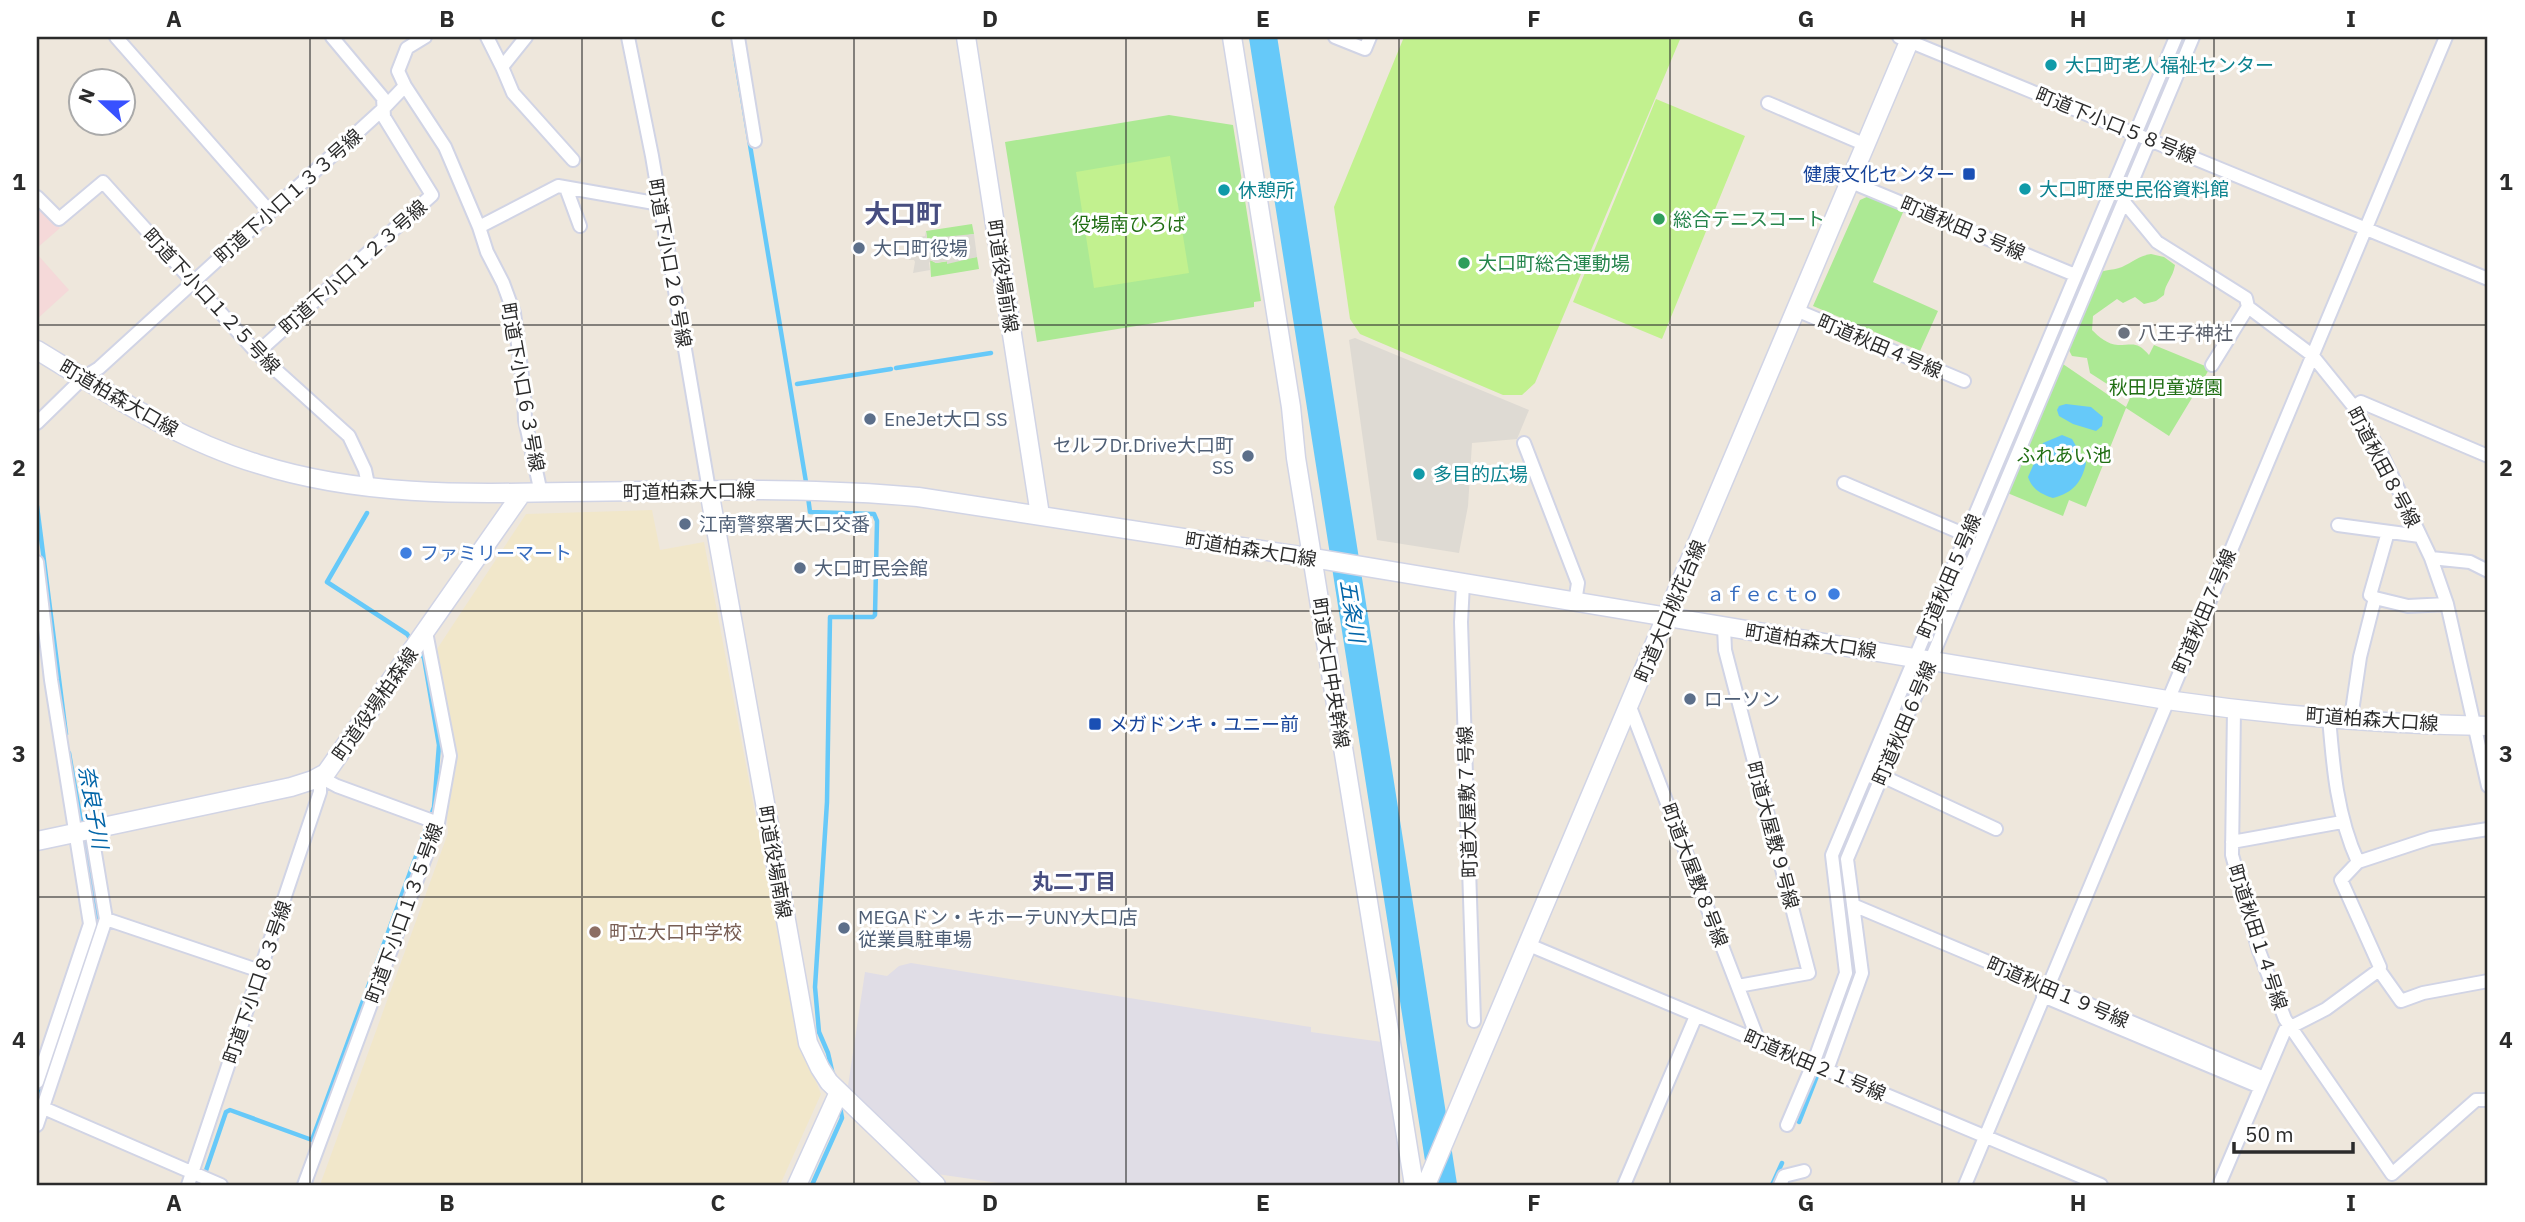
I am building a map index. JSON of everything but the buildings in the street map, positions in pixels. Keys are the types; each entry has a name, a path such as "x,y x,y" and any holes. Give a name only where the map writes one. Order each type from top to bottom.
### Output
{"street":[{"path":"116,37 270,212"},
{"name":"町道下小口１２３号線","path":"257,353 432,195 384,117 383,99 332,37"},
{"path":"405,86 398,71 401,59 407,48 425,37"},
{"path":"487,37 513,93 573,160"},
{"path":"502,67 526,37"},
{"name":"町道下小口２６号線","path":"628,37 660,204 709,490"},
{"path":"738,37 755,141"},
{"name":"町道役場前線","path":"966,37 1040,515"},
{"name":"町道大口中央幹線","path":"1232,37 1414,1185"},
{"path":"1335,37 1365,49 1370,37"},
{"name":"町道秋田５号線","path":"1787,1125 1846,974 1832,855 1923,659 1966,535 2176,37"},
{"name":"町道秋田６号線","path":"1827,1070 1862,973 1847,859 1882,776 1923,659 2193,37"},
{"name":"町道秋田７号線","path":"1965,1185 2446,37"},
{"name":"町道下小口５８号線","path":"1907,38 2488,279"},
{"name":"町道大口桃花台線","path":"1426,1185 1851,182 1907,38"},
{"name":"町道下小口１３３号線","path":"37,423 83,378 99,368 193,283 405,86"},
{"name":"町道下小口６３号線","path":"405,86 445,148 514,313 525,419 541,493"},
{"path":"1768,103 1866,145"},
{"name":"町道秋田３号線","path":"1851,182 2075,275"},
{"name":"町道下小口１２５号線","path":"37,197 60,219 103,183 257,353 349,436 365,470 369,489"},
{"path":"479,227 558,186 660,204"},
{"path":"566,188 580,226"},
{"name":"町道秋田８号線","path":"2123,202 2157,242 2246,298 2248,307 2312,355 2354,407 2380,451 2431,558 2482,726 2488,786"},
{"path":"2211,365 2248,307"},
{"name":"町道秋田４号線","path":"1796,310 1964,381"},
{"name":"町道柏森大口線","path":"37,350 151,419 213,448 300,476 369,489 421,493 854,491 918,497 1313,558 2167,700 2329,717 2482,726"},
{"path":"2354,407 2361,402 2488,456"},
{"path":"1524,443 1578,583 1575,602"},
{"path":"1844,483 1966,535"},
{"name":"町道役場南線","path":"709,490 805,1032 820,1068 839,1092 936,1185"},
{"name":"町道役場柏森線","path":"37,841 291,786 320,777 341,754 522,493"},
{"path":"2338,526 2420,536"},
{"path":"2388,531 2370,595 2408,606 2446,604"},
{"path":"2431,558 2470,562 2488,571"},
{"path":"37,562 51,680 106,919 40,1107 37,1125"},
{"name":"町道大屋敷７号線","path":"1463,584 1461,622 1474,1021"},
{"path":"2351,718 2360,657 2375,598"},
{"name":"町道大屋敷９号線","path":"1724,626 1724,650 1810,973 1738,986"},
{"name":"町道下小口１３５号線","path":"304,1185 438,823 450,756 426,632"},
{"name":"町道大屋敷８号線","path":"1630,707 1759,1042"},
{"name":"町道秋田１４号線","path":"2234,709 2234,868 2259,951 2289,1026 2392,1174 2476,1100 2488,1100"},
{"path":"2329,717 2342,822 2358,862"},
{"path":"1882,776 1996,829"},
{"path":"320,777 337,786 438,823"},
{"name":"町道下小口８３号線","path":"190,1179 320,792 320,777"},
{"path":"2232,842 2342,822"},
{"path":"2488,829 2431,838 2358,862 2341,880 2380,967 2379,971 2401,1001 2423,993 2488,981"},
{"path":"37,1082 90,924 84,831"},
{"name":"町道秋田１９号線","path":"1853,905 2045,992 2262,1083"},
{"path":"106,919 260,971"},
{"name":"町道秋田２１号線","path":"1529,945 2096,1184"},
{"path":"2219,1185 2279,1041 2289,1026 2326,1009 2379,971"},
{"path":"1624,1185 1696,1016"},
{"path":"797,1185 839,1092"},
{"path":"40,1107 190,1179 222,1185"},
{"path":"1780,1185 1784,1176 1804,1171"}],"shaded area":[{"path":"37,205 60,228 37,248"},
{"path":"926,231 927,238 921,239 921,242 974,234 977,257 947,264 947,261 936,263 931,260 930,270 913,273 915,262 909,260 907,250 915,245 913,238 925,236"},
{"path":"37,254 69,290 37,319"},
{"name":"多目的広場","path":"1355,338 1529,410 1517,439 1472,443 1468,506 1459,553 1377,540 1349,340"},
{"name":"町立大口中学校","path":"652,510 660,550 704,542 796,1031 821,1094 780,1185 320,1185 448,833 447,816 456,749 437,649 526,514"},
{"path":"911,963 1311,1027 1311,1032 1382,1042 1400,1156 1401,1185 1012,1185 937,1174 848,1086 865,972 887,976 899,966"}],"green space":[{"name":"大口町総合運動場","path":"1404,37 1681,37 1535,383 1522,395 1503,395 1360,334 1350,319 1334,207"},
{"name":"総合テニスコート","path":"1656,99 1745,136 1662,339 1573,302"},
{"name":"役場南ひろば","path":"1169,115 1233,125 1261,301 1254,302 1254,307 1037,342 1005,142"},
{"path":"1170,156 1189,273 1094,288 1076,172"},
{"path":"1869,196 1904,210 1873,282 1938,311 1920,351 1813,306 1860,200"},
{"path":"972,224 974,234 921,243 921,239 927,238 926,231"},
{"path":"2151,254 2164,257 2175,265 2164,295 2156,301 2144,304 2135,297 2123,303 2117,299 2093,316 2092,330 2111,344 2132,344 2149,355 2154,345 2210,368 2169,436 2126,408 2086,507 2069,500 2063,516 2005,492 2060,362 2126,407 2139,378 2118,391 2090,373 2087,358 2072,356 2065,341 2064,330 2073,301 2091,277"},
{"path":"977,257 979,269 931,277 930,260 936,263"}],"water":[{"path":"2066,404 2091,407 2103,417 2102,426 2096,431 2073,424 2059,416 2059,406"},
{"path":"2062,435 2072,439 2086,463 2076,486 2053,498 2032,485 2028,477 2043,443"}],"waterway":[{"name":"五条川","path":"1263,37 1443,1185"},
{"path":"735,55 807,488"},
{"path":"1925,656 2122,190"},
{"path":"896,368 991,353"},
{"path":"797,384 891,369"},
{"path":"808,497 810,512 874,514 877,521 875,615 830,617 827,802 815,987 819,1032 833,1075"},
{"name":"奈良子川","path":"37,506 66,734"},
{"path":"367,513 327,582 407,634 412,641"},
{"path":"201,1185 226,1112 230,1110 312,1140 434,807 439,745 424,658 419,651"},
{"path":"1843,856 1842,850 1921,664"},
{"name":"奈良子川","path":"69,753 82,827"},
{"name":"奈良子川","path":"84,836 98,918 94,930"},
{"name":"奈良子川","path":"37,1103 86,955"},
{"path":"1826,1054 1857,969"},
{"path":"1799,1122 1817,1076"},
{"path":"812,1185 842,1118 840,1107"},
{"path":"1772,1185 1782,1163"}],"place":[{"name":"大口町老人福祉センター","path":"2051,65"},
{"name":"健康文化センター","path":"1969,174"},
{"name":"大口町歴史民俗資料館","path":"2025,189"},
{"name":"休憩所","path":"1224,190"},
{"name":"総合テニスコート","path":"1659,219"},
{"name":"大口町役場","path":"859,248"},
{"name":"大口町総合運動場","path":"1464,263"},
{"name":"八王子神社","path":"2124,333"},
{"name":"EneJet大口 SS","path":"870,419"},
{"name":"セルフDr.Drive大口町 SS","path":"1248,456"},
{"name":"多目的広場","path":"1419,474"},
{"name":"江南警察署大口交番","path":"685,524"},
{"name":"ファミリーマート","path":"406,553"},
{"name":"大口町民会館","path":"800,568"},
{"name":"ａｆｅｃｔｏ","path":"1834,594"},
{"name":"ローソン","path":"1690,699"},
{"name":"メガドンキ・ユニー前","path":"1095,724"},
{"name":"MEGAドン・キホーテUNY大口店 従業員駐車場","path":"844,928"},
{"name":"町立大口中学校","path":"595,932"}],"district":[{"name":"大口町","path":"903,213"},
{"name":"丸二丁目","path":"1074,881"}],"park label":[{"name":"秋田児童遊園","path":"2166,387"},
{"name":"ふれあい池","path":"2064,455"}]}
